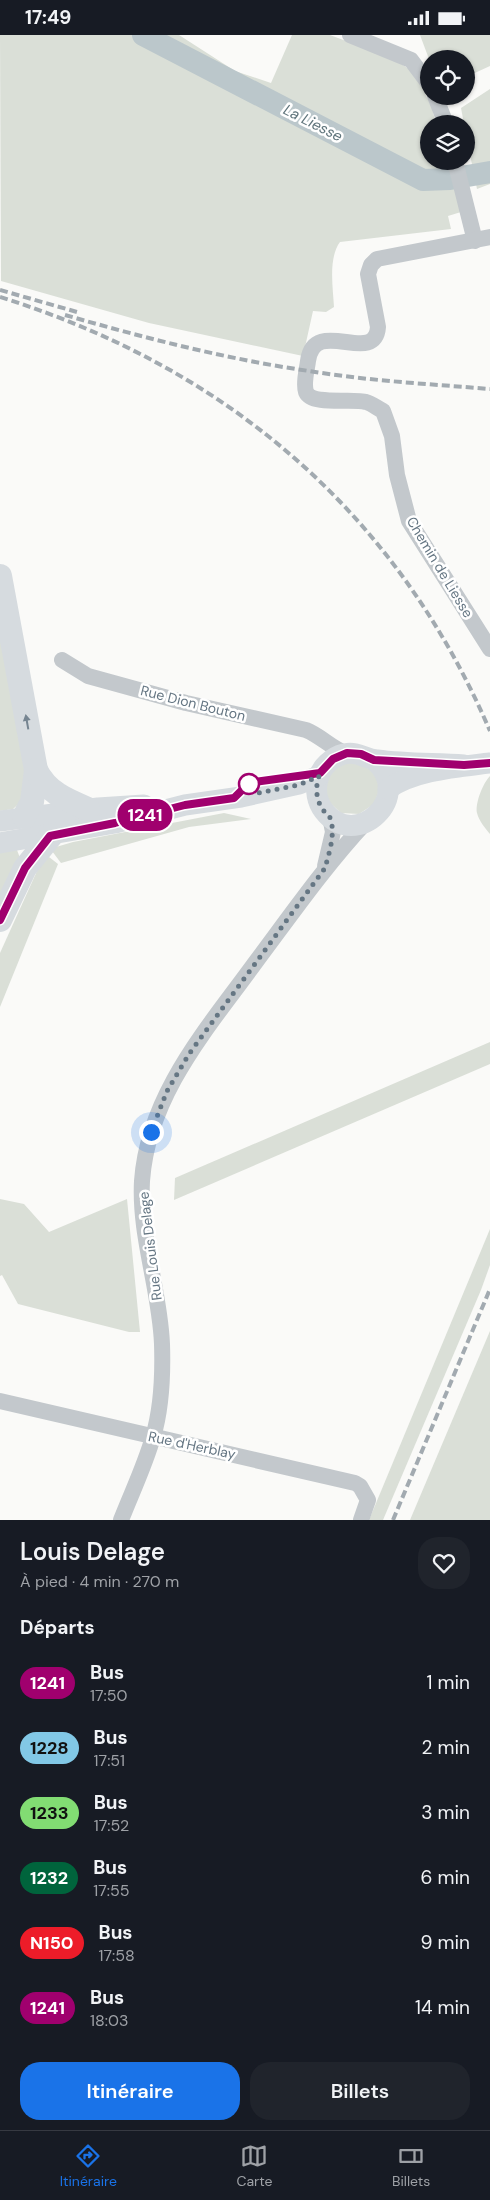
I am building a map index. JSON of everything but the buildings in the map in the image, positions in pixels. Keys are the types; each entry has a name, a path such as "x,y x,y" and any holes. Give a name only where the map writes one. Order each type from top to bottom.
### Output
{"highway":[{"path":"0,576 36,770 32,802 13,829 25,868 0,920"},
{"path":"36,770 42,781 54,793 88,809"}],"main road":[{"path":"13,829 88,809 185,805 241,797 299,785 322,771 333,759 347,753 361,754 374,760 479,764"},
{"path":"241,797 268,798 302,794 347,825 366,822 382,809 388,789 384,771 374,760"},
{"path":"388,789 403,780 479,764"},
{"path":"322,771 316,790 325,810"},
{"path":"13,829 115,823 185,805"}],"street":[{"path":"350,35 411,60 420,72"},
{"name":"Chemin de Liesse","path":"458,172 482,239 377,259 371,265 368,274 378,334 374,340 356,344 319,341 308,357 305,383 306,391 312,397 320,400 365,402 383,411 392,435 397,475 409,521 490,649"},
{"name":"Rue Dion Bouton","path":"62,660 88,676 186,703 306,730 317,735 325,743 347,753"},
{"path":"322,771 329,755 325,743"},
{"path":"325,810 333,832 325,868"},
{"name":"Rue Louis Delage","path":"120,1520 153,1437 162,1388 162,1343 142,1196 144,1165 152,1128 167,1091 189,1054 325,868 366,822"},
{"name":"Rue d'Herblay","path":"0,1401 355,1483 366,1493 364,1513"}],"shaded area":[{"path":"0,35 179,35 235,71 271,83 292,35 330,35 394,59 415,73 420,83 420,105 431,105 434,115 420,115 420,170 449,170 461,212 448,216 451,229 340,242 336,249 333,265 334,307 326,312 313,311 303,356 149,323 1,281"},
{"path":"420,35 490,35 490,66 475,73 475,50 426,50"},
{"path":"490,89 490,184 477,189 473,170 475,170 475,115 462,115 461,108 466,105 475,105 475,99"},
{"path":"0,618 28,771 22,801 13,809 0,811"},
{"path":"352,760 375,772 380,788 374,804 359,814 341,813 327,800 325,781 329,772"},
{"path":"490,776 490,834 479,819 477,804 480,793"},
{"path":"224,813 251,819 189,827 61,863 52,851 56,847 73,842"},
{"path":"17,850 20,858 0,901 0,852"},
{"path":"49,857 58,864 0,1007 0,953 42,860"},
{"path":"490,1042 490,1064 174,1200 175,1178"},
{"path":"0,1199 24,1204 49,1232 127,1199 140,1332 129,1332 18,1304 2,1275 0,1276"},
{"path":"490,1229 490,1265 481,1290 383,1520 369,1520"},
{"path":"490,1331 490,1520 410,1520"}],"waterway":[{"name":"La Liesse","path":"143,35 423,180 450,179 490,172"}],"railway":[{"path":"0,290 77,312"},
{"path":"0,297 82,327 159,364 230,408 295,459 354,516 406,581 451,652 490,731"},
{"path":"65,315 186,347 278,366 400,382 490,389"},
{"path":"393,1520 490,1289"}],"bus line":[{"name":"1241","path":"0,920 25,868 50,836 115,823 185,805 234,798 250,783 320,773 329,761 347,753 361,754 374,760 464,765 490,763"}],"route":[{"path":"151,1132 167,1091 189,1054 325,868 333,832 330,817 322,808 318,799 316,790 319,776 299,785 258,793 249,784"}]}
